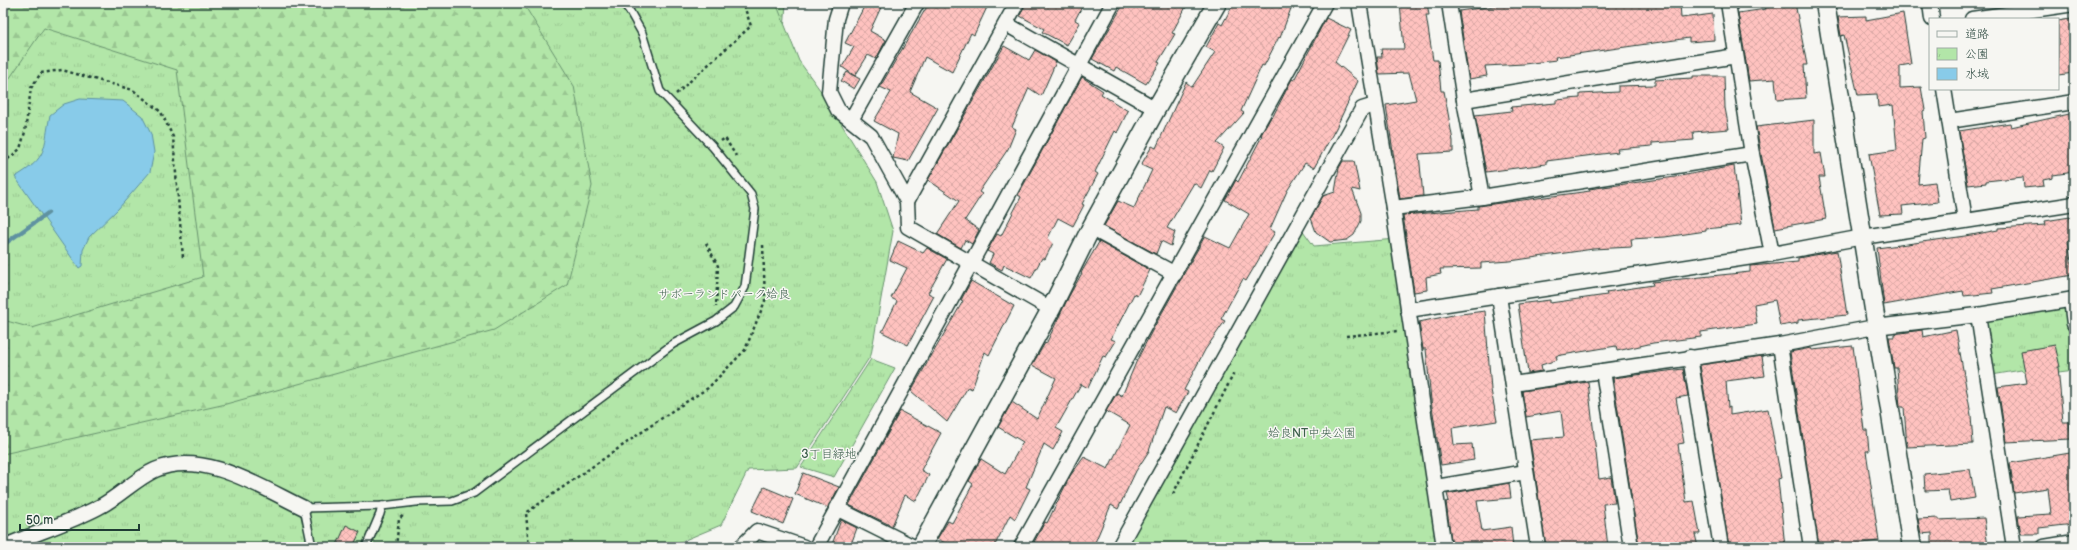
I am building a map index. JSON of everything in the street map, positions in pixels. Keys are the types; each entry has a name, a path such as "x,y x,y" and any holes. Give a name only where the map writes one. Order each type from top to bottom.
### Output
{"street":[{"path":"841,3 836,19 829,92 838,110 871,136 907,201 908,227 970,264 1051,309"},
{"path":"851,120 917,3"},
{"path":"907,201 1017,3"},
{"path":"816,547 1113,3"},
{"path":"921,547 1051,309 1091,228 1156,109 1218,3"},
{"path":"1021,547 1175,274 1325,3"},
{"path":"1359,3 1393,208 1444,547"},
{"path":"1452,3 1464,100 1482,197"},
{"path":"1728,3 1752,154 1772,254"},
{"path":"1825,3 1875,327 1912,547"},
{"path":"1930,3 1932,18"},
{"path":"1976,18 2020,7 2074,4"},
{"path":"1006,24 1156,109"},
{"path":"1464,100 1736,56"},
{"path":"1944,90 1965,220"},
{"path":"1949,121 2074,102"},
{"path":"1119,547 1362,109 1375,105"},
{"path":"1393,208 1482,197 1752,154"},
{"path":"1408,310 1772,254 1862,237 2074,204"},
{"path":"1091,228 1175,274"},
{"path":"1499,296 1538,547"},
{"path":"1513,384 1780,344 1875,327 1978,315 2072,300 2074,324"},
{"path":"1978,315 2014,547"},
{"path":"1780,344 1811,547"},
{"path":"1690,357 1721,547"},
{"path":"1603,371 1631,547"},
{"path":"3,547 100,507 154,471 169,465 187,464 211,467 236,476 304,508"},
{"path":"1436,487 1526,472"},
{"path":"836,508 914,547"},
{"path":"741,547 757,531 804,547"},
{"path":"2044,547 2074,542"}],"lane":[{"path":"312,547 304,508 382,506 416,502 452,501 474,492 673,344 716,321 734,307 745,287 755,209 751,194 713,147 660,91 642,33 629,10 622,3"},
{"path":"366,547 382,506"}],"path":[{"path":"668,101 751,26 744,6 740,3"},
{"path":"3,163 20,149 25,132 31,88 41,73 62,70 133,90 162,112 173,137 184,258"},
{"path":"706,243 718,266 716,321"},
{"path":"1346,336 1411,330"},
{"path":"1173,494 1235,372"},
{"path":"396,547 399,519 412,509 416,502"}],"green space":[{"path":"3,3 786,3 780,86 659,329 3,547"},
{"name":"サボーランドパーク姶良","path":"523,3 774,3 778,8 799,61 823,94 877,182 893,231 871,355 797,468 748,470 721,525 668,547 3,547 3,454 226,404 494,330 567,285 592,186 574,86"},
{"path":"44,28 177,70 203,277 32,328 3,320 3,88"},
{"name":"姶良NT中央公園","path":"1298,224 1314,246 1397,239 1444,547 1124,547"},
{"path":"2071,300 2074,320 2074,370 2028,376 2021,370 1992,375 1978,315"},
{"name":"3丁目緑地","path":"871,359 895,368 834,477 801,467"}],"water":[{"path":"80,99 123,101 142,116 151,134 154,152 150,172 118,209 89,237 83,250 82,266 79,268 15,177 34,164 43,151 50,115 64,104"}],"building":[{"path":"866,3 883,3 870,31 886,40 876,59 868,55 855,76 842,67 854,47 845,43"},
{"path":"929,3 989,3 974,35 971,33 952,72 925,57 910,92 938,108 908,161 893,158 898,134 874,121 891,92 880,87"},
{"path":"1025,3 1084,3 1075,20 1080,23 1067,45 1042,32 1044,29 1020,16"},
{"path":"1124,3 1188,3 1172,33 1175,34 1158,62 1160,63 1146,84 1116,67 1114,71 1092,59"},
{"path":"1234,3 1293,3 1280,38 1279,37 1264,66 1262,65 1241,111 1244,113 1217,143 1224,148 1201,188 1194,183 1167,228 1175,232 1171,246 1161,241 1156,254 1104,226 1118,201 1134,208 1152,170 1141,165 1152,146 1156,148 1186,82 1192,87 1215,52 1206,47 1219,23 1222,25"},
{"path":"1400,3 1427,3 1429,15 1426,15 1433,60 1438,60 1441,91 1444,91 1453,141 1453,152 1419,154 1423,196 1400,199 1386,105 1416,100 1409,73 1379,74 1377,57 1382,57 1381,49 1404,49"},
{"path":"1515,3 1548,3 1549,6 1579,3 1680,3 1681,18 1713,14 1714,40 1689,42 1689,38 1555,57 1556,60 1524,64 1485,66 1487,76 1469,79 1459,11"},
{"path":"1765,3 1795,3 1807,65 1804,65 1806,98 1777,100 1775,79 1749,81 1738,13 1766,9"},
{"path":"1903,13 1911,64 1900,66 1900,88 1921,87 1925,110 1923,111 1925,138 1922,139 1918,184 1935,182 1938,202 1902,206 1903,214 1880,215 1869,154 1897,150 1893,105 1878,107 1877,94 1858,95 1844,35 1841,36 1838,17 1866,16 1866,20"},
{"path":"1326,18 1351,30 1335,62 1358,81 1336,128 1314,168 1305,163 1287,191 1270,229 1275,232 1246,281 1243,279 1221,319 1225,321 1205,350 1184,390 1188,392 1176,413 1164,407 1149,451 1136,471 1118,509 1111,505 1093,547 1043,547 1034,542 1045,522 1047,523 1070,476 1084,457 1108,469 1130,425 1106,411 1117,393 1122,396 1137,360 1153,329 1205,236 1230,248 1249,214 1225,200 1236,180 1238,182 1262,136 1261,135 1271,117 1272,118 1292,79 1294,80"},
{"path":"2070,19 2074,40 2074,73 2059,75 2059,21"},
{"path":"1004,46 1029,60 1035,50 1056,62 1041,96 1029,88 1012,127 1016,129 1008,149 979,192 982,194 965,220 979,230 972,244 965,240 961,248 937,234 959,201 928,180"},
{"path":"847,72 860,79 854,89 841,81"},
{"path":"1693,76 1724,76 1725,108 1729,129 1693,132 1694,140 1652,143 1652,146 1617,149 1618,152 1546,161 1546,164 1486,172 1475,115 1512,111 1511,107 1556,103 1556,100 1580,98 1580,94 1618,92 1618,86 1655,85 1655,80 1693,78"},
{"path":"1082,77 1103,91 1101,94 1128,111 1117,133 1115,131 1095,172 1098,174 1082,204 1084,205 1073,226 1058,218 1048,238 1053,243 1045,259 1042,258 1031,278 1004,265 1002,270 989,263 993,254 987,251 997,234 1001,236 1021,197 1018,195"},
{"path":"2074,113 2074,172 2053,175 2053,178 2043,180 2044,186 2024,188 2023,177 1986,181 1986,183 1968,185 1959,131 2010,123 2011,127"},
{"path":"1814,120 1814,154 1821,153 1825,177 1819,177 1826,219 1775,228 1756,127"},
{"path":"1343,161 1354,161 1360,191 1352,189 1361,213 1361,221 1354,235 1347,240 1330,242 1316,232 1311,218 1323,196 1335,192 1339,168"},
{"path":"1734,166 1741,225 1706,229 1706,231 1665,237 1631,239 1632,247 1593,249 1510,261 1481,263 1481,268 1440,269 1441,274 1426,277 1427,290 1414,292 1403,215 1478,209 1478,206 1590,191 1589,189 1675,177"},
{"path":"2070,217 2074,240 2068,241 2073,275 1992,289 1993,293 1964,296 1963,291 1884,305 1877,248 1966,236 1998,230 1998,228 2046,225 2045,221"},
{"path":"898,241 923,253 927,248 947,259 928,293 934,296 908,345 882,332 897,301 891,298 907,268 890,260"},
{"path":"1099,242 1150,270 1137,296 1134,294 1111,339 1116,341 1106,357 1103,356 1088,388 1081,384 1056,428 1063,432 1053,450 1044,444 1026,487 1030,489 1015,519 1010,515 994,547 954,547 937,539 948,521 952,523 973,484 969,481 981,459 1005,474 1023,442 998,427 1012,402 1037,419 1056,378 1032,365 1045,343 1046,344 1069,296"},
{"path":"1837,251 1847,315 1798,320 1798,323 1780,326 1775,300 1754,304 1757,324 1701,332 1701,337 1653,343 1617,351 1616,346 1556,356 1557,360 1541,365 1542,371 1528,373 1518,304 1550,300 1550,303 1607,295 1606,292 1653,285 1652,282 1750,272 1750,266 1798,262 1798,258"},
{"path":"971,281 1014,306 989,355 985,352 972,389 968,387 947,422 911,391 963,301 961,300"},
{"path":"1485,311 1491,390 1497,421 1452,428 1454,445 1472,444 1474,460 1441,465 1431,400 1426,349 1423,349 1419,322 1453,315"},
{"path":"1922,330 1923,337 1956,330 1971,415 1973,444 1907,447 1904,407 1900,407 1897,368 1894,368 1889,337 1894,337 1894,334"},
{"path":"2055,345 2060,367 2058,367 2063,422 2069,422 2071,439 2006,442 1998,387 2027,383 2021,351"},
{"path":"1853,346 1864,430 1867,430 1869,451 1866,451 1879,541 1846,545 1847,547 1819,547 1790,352 1811,348 1812,350"},
{"path":"1762,356 1765,376 1726,381 1728,408 1730,407 1730,415 1768,409 1781,478 1778,479 1785,547 1729,547 1700,365"},
{"path":"1683,369 1688,396 1676,398 1684,443 1678,444 1686,502 1694,501 1700,534 1695,534 1698,547 1639,547 1613,378"},
{"path":"1588,382 1599,479 1611,477 1615,503 1603,504 1608,547 1546,547 1530,440 1564,437 1561,411 1526,417 1522,391"},
{"path":"900,411 941,433 921,470 929,475 916,501 905,495 892,526 849,505"},
{"path":"2070,453 2074,477 2074,524 2039,528 2039,534 2021,534 2018,516 2051,514 2048,488 2014,493 2010,463"},
{"path":"1970,469 1975,498 1950,502 1948,490 1925,491 1924,474"},
{"path":"803,473 839,487 828,508 795,494"},
{"path":"1509,483 1511,498 1477,501 1482,531 1511,527 1513,547 1452,547 1446,502 1449,501 1447,494"},
{"path":"764,487 793,499 783,524 752,511"},
{"path":"1938,518 1938,520 1984,518 1988,547 1932,547 1932,533 1921,534 1918,519"},
{"path":"841,520 857,528 850,547 831,547"},
{"path":"346,525 360,532 353,547 336,547"}],"waterway":[{"path":"3,245 48,213"}]}
